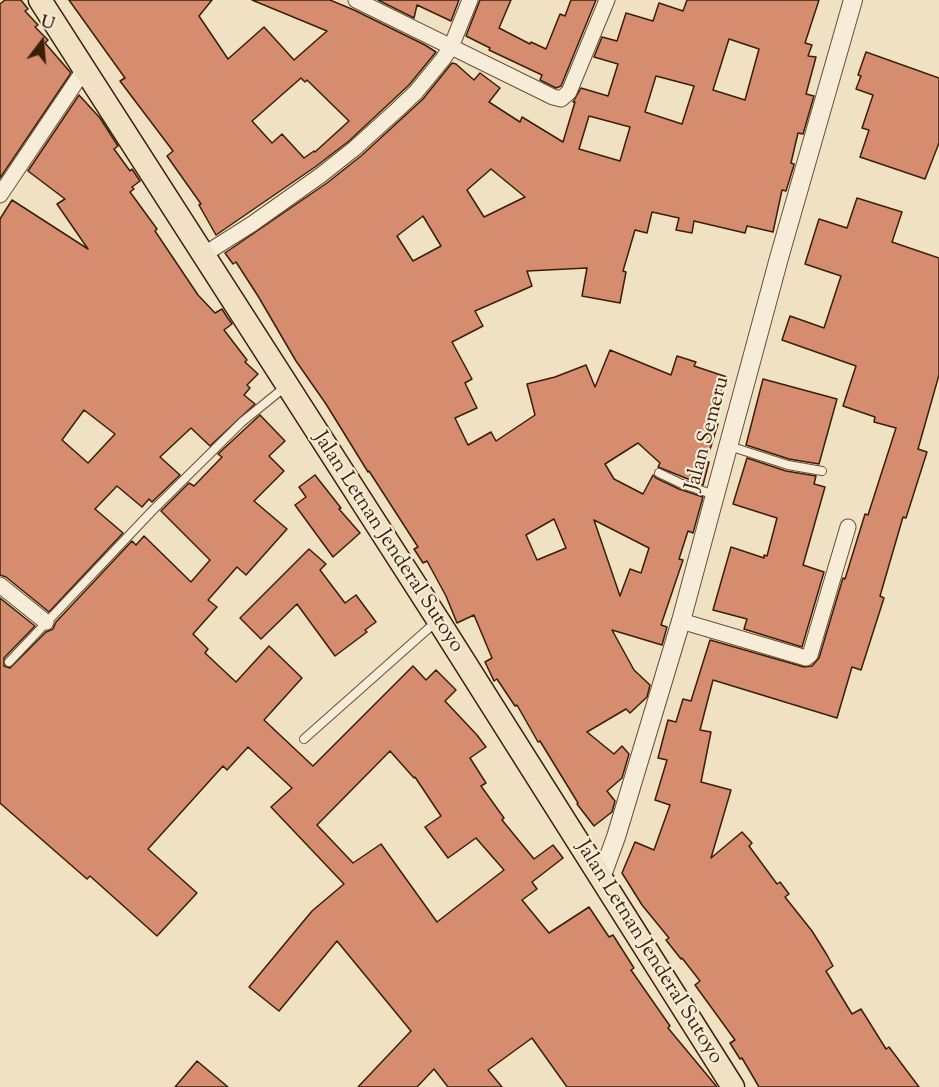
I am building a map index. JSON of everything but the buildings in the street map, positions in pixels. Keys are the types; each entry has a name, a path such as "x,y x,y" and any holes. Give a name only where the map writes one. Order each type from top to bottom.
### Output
{"main road":[{"name":"Jalan Letnan Jenderal Sutoyo","path":"40,0 438,620 728,1085"}],"street":[{"path":"356,0 553,97 564,98 569,92 607,0"},
{"path":"202,255 272,210 355,148 416,92 451,47 470,0"},
{"name":"Jalan Semeru","path":"601,878 623,815 681,621 779,258 853,0"},
{"path":"0,195 84,70"},
{"path":"681,621 806,658 810,654 848,527"},
{"path":"0,585 46,622"}],"lane":[{"path":"9,662 153,510 242,422 286,386"},
{"path":"729,446 788,465 822,471"},
{"path":"659,473 682,484 716,495"},
{"path":"304,739 438,620"}]}
